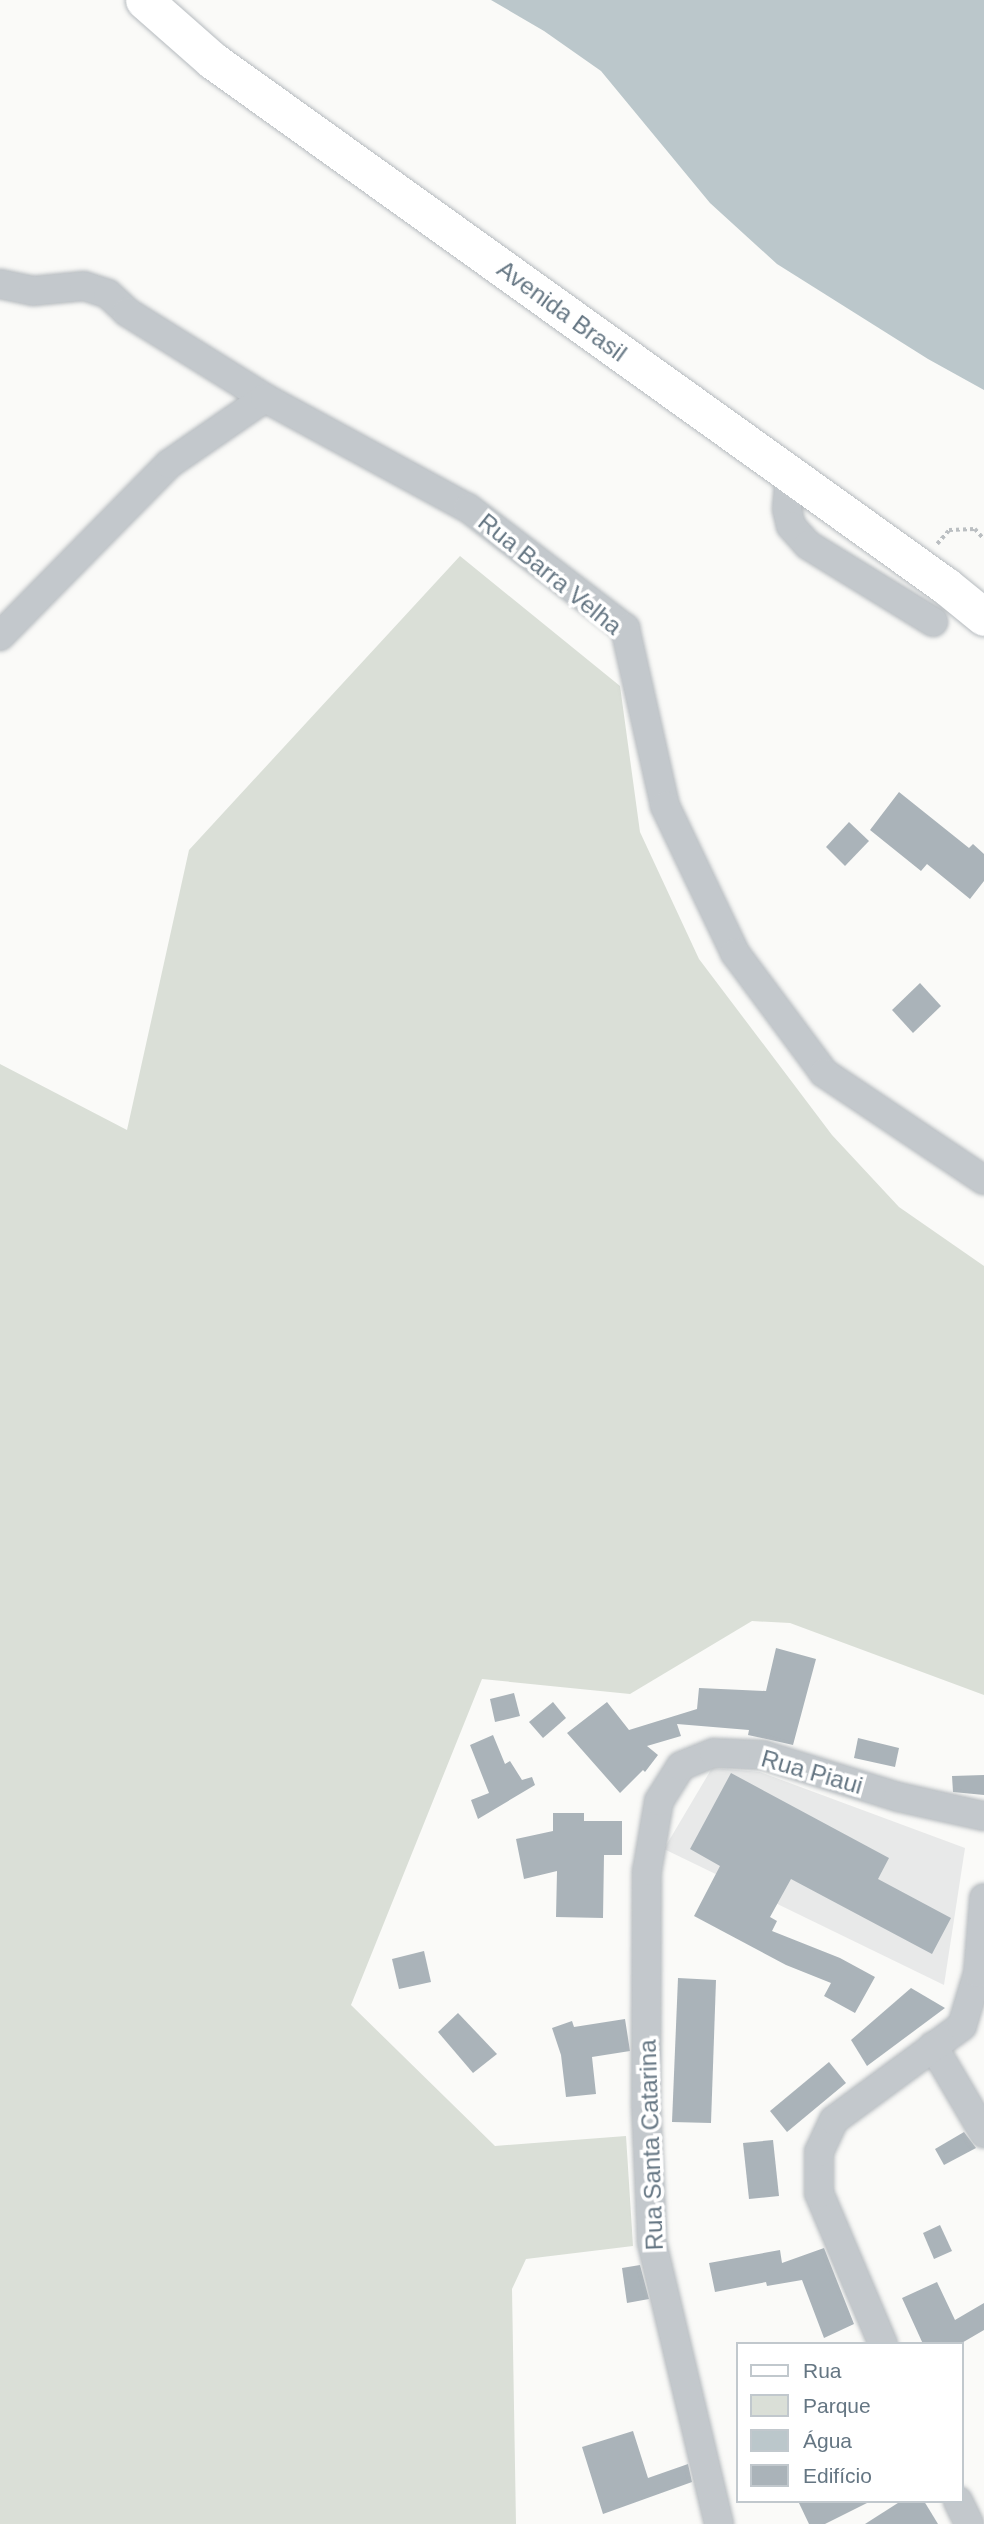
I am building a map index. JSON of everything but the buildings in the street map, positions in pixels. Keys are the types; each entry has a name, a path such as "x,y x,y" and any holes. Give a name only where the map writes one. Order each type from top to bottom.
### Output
{"main road":[{"name":"Avenida Brasil","path":"144,0 212,60 946,586 984,617"}],"street":[{"name":"Rua Barra Velha","path":"0,284 33,291 84,286 108,294 127,312 265,398 468,508 625,628 665,806 735,953 824,1073 984,1180"},
{"path":"0,636 169,464 265,398"},
{"path":"790,474 787,509 791,526 808,545 933,622"},
{"name":"Rua Piaui","path":"659,1801 681,1766 714,1753 763,1755 898,1797 984,1816"},
{"name":"Rua Santa Catarina","path":"659,1801 647,1871 646,2103 652,2242 719,2524"},
{"path":"882,2342 820,2193 819,2152 834,2120 933,2046 973,2030 981,1975 984,1898"},
{"path":"933,2046 984,2133"},
{"path":"959,2503 969,2524"}],"path":[{"path":"932,551 949,530 975,528 984,539"}],"shaded area":[{"path":"712,1768 760,1772 965,1848 944,1985 664,1849"}],"green space":[{"path":"460,556 620,686 640,832 699,959 832,1135 899,1207 984,1266 984,1695 790,1623 752,1621 630,1694 482,1679 351,2005 495,2146 626,2136 633,2246 526,2259 512,2289 516,2524 0,2524 0,1064 127,1130 189,850"}],"water":[{"path":"491,0 984,0 984,390 928,359 777,264 710,203 601,71 544,31"}]}
